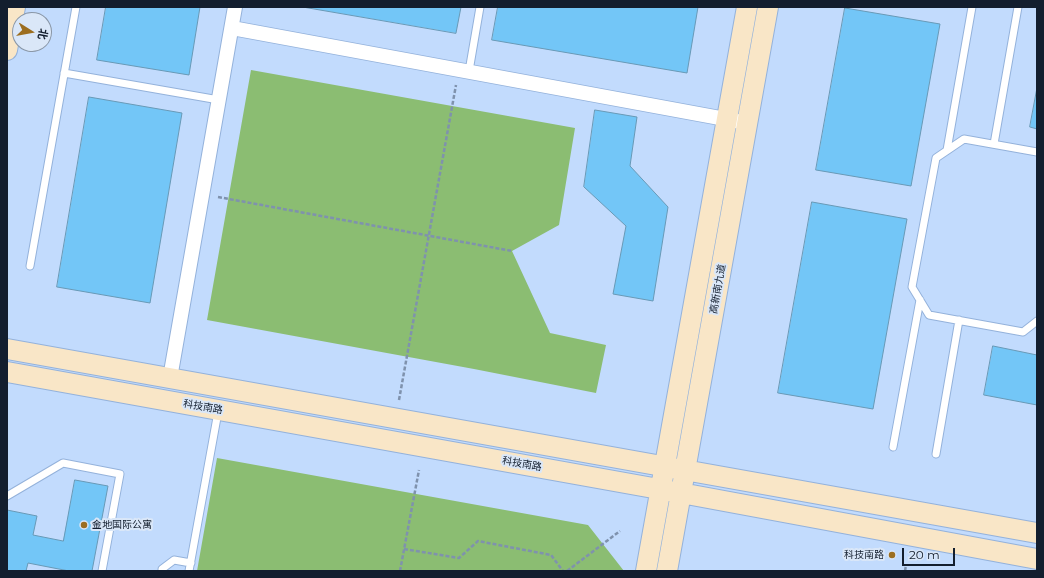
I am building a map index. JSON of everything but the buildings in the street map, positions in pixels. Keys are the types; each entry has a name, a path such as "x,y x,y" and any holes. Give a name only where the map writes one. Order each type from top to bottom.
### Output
{"main road":[{"path":"7,50 15,7"},
{"name":"高新南九道","path":"646,571 747,7"},
{"name":"高新南九道","path":"667,571 768,7"},
{"path":"7,334 15,341 40,355"},
{"path":"7,348 395,419 686,469 1037,533"},
{"name":"科技南路","path":"7,372 1037,558"},
{"path":"7,381 11,379 35,377"}],"street":[{"path":"170,378 235,7"},
{"path":"232,28 747,123"}],"lane":[{"path":"30,266 76,7"},
{"path":"464,70 480,7"},
{"path":"947,150 972,7"},
{"path":"994,144 1018,7"},
{"path":"64,73 219,100"},
{"path":"1037,152 964,139 936,158 912,287 929,315 1023,332 1037,321"},
{"path":"893,447 920,300"},
{"path":"936,454 959,320"},
{"path":"189,571 219,410"},
{"path":"7,496 63,463 120,474 102,571"},
{"path":"162,571 162,569 174,560 191,563"}],"path":[{"path":"395,419 429,236 464,70"},
{"path":"202,194 512,251"},
{"path":"400,571 419,470"},
{"path":"567,571 620,531"},
{"path":"404,549 459,558 478,541 551,555 563,571"},
{"path":"905,571 906,565"}],"green space":[{"path":"251,70 575,128 559,225 512,251 550,333 606,345 596,393 207,320"},
{"path":"217,458 588,525 624,571 197,571"}],"place":[{"name":"金地国际公寓","path":"84,525"},
{"name":"科技南路","path":"892,555"}]}
